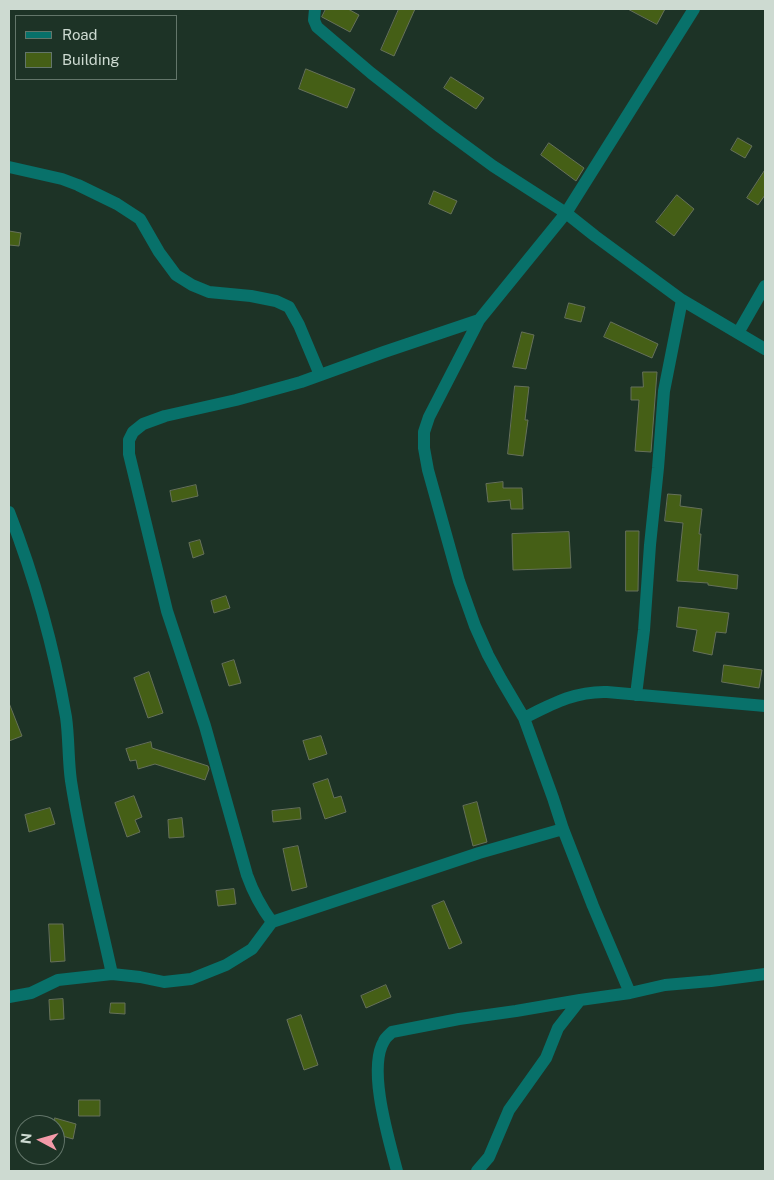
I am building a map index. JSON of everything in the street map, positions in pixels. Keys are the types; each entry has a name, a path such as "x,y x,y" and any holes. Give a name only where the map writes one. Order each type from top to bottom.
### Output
{"street":[{"path":"316,9 314,20 317,27 371,73 440,127 493,166 566,213 682,300 765,349"},
{"path":"630,993 563,829 524,718 488,655 475,626 459,581 428,470 424,448 424,432 429,416 479,320 566,213 694,9"},
{"path":"9,168 62,179 117,204 140,219 159,252 176,275 192,285 209,292 251,296 276,301 289,307 299,325 320,375"},
{"path":"738,333 765,286"},
{"path":"636,695 644,630 664,391 682,300"},
{"path":"272,922 252,891 205,726 167,612 129,454 129,440 133,432 143,424 165,416 246,398 301,382 479,320"},
{"path":"9,512 21,543 57,671 66,719 71,780 112,974"},
{"path":"524,718 570,696 593,692 765,706"},
{"path":"9,997 31,993 58,980 112,974 164,982 191,979 226,965 252,949 272,922 479,853 563,829"},
{"path":"397,1171 381,1105 378,1084 380,1051 384,1040 392,1032 459,1019 630,993 665,985 765,974"},
{"path":"477,1171 489,1157 509,1110 546,1058 558,1028 580,1000"}],"building":[{"path":"326,9 348,9 359,15 350,32 322,17"},
{"path":"399,9 415,9 394,56 381,50"},
{"path":"628,9 665,9 657,24"},
{"path":"306,69 355,89 347,108 299,89"},
{"path":"451,77 484,98 476,109 444,88"},
{"path":"738,138 752,146 745,158 731,150"},
{"path":"549,143 584,168 576,181 541,155"},
{"path":"765,170 765,195 758,205 747,198"},
{"path":"434,191 457,201 451,214 429,204"},
{"path":"677,195 694,209 674,236 656,222"},
{"path":"9,231 21,233 19,246 9,245"},
{"path":"569,303 585,307 581,322 565,318"},
{"path":"611,322 658,344 652,358 604,337"},
{"path":"522,332 534,335 526,369 513,367"},
{"path":"643,372 657,372 651,452 635,451 639,400 631,400 631,387 643,387"},
{"path":"515,386 529,387 525,420 528,420 523,456 508,454"},
{"path":"503,482 503,488 522,488 523,509 511,509 510,500 488,502 486,484"},
{"path":"196,485 198,496 172,502 170,491"},
{"path":"668,494 681,495 680,506 702,509 698,570 738,575 737,589 708,585 708,583 677,581 683,523 665,521"},
{"path":"626,531 639,531 638,591 626,591"},
{"path":"569,532 571,568 513,570 512,534"},
{"path":"200,540 204,554 193,558 189,543"},
{"path":"226,596 230,608 214,613 211,601"},
{"path":"679,607 729,613 726,633 716,632 712,655 693,651 697,630 677,627"},
{"path":"234,660 241,683 229,686 222,664"},
{"path":"724,665 762,670 759,688 722,682"},
{"path":"149,672 163,713 148,718 134,678"},
{"path":"9,703 22,736 9,741"},
{"path":"321,736 327,754 309,760 303,741"},
{"path":"151,742 152,748 208,766 209,769 205,780 155,764 138,769 136,760 130,761 126,749"},
{"path":"328,779 334,798 341,796 346,812 325,819 313,784"},
{"path":"134,796 142,817 135,820 140,832 127,837 115,803"},
{"path":"477,802 487,842 473,846 463,806"},
{"path":"50,808 55,824 29,832 25,815"},
{"path":"300,808 301,819 273,822 272,811"},
{"path":"182,818 184,837 169,838 168,820"},
{"path":"298,846 307,887 292,891 283,849"},
{"path":"234,889 236,904 218,906 216,891"},
{"path":"444,901 462,943 449,949 432,906"},
{"path":"49,924 63,924 65,961 51,962"},
{"path":"386,985 391,997 366,1008 361,996"},
{"path":"63,999 64,1019 50,1020 49,1000"},
{"path":"111,1003 125,1003 125,1014 110,1013"},
{"path":"301,1015 318,1065 304,1070 287,1020"},
{"path":"79,1100 100,1100 100,1116 79,1116"},
{"path":"65,1121 76,1124 73,1139 65,1137"}]}
